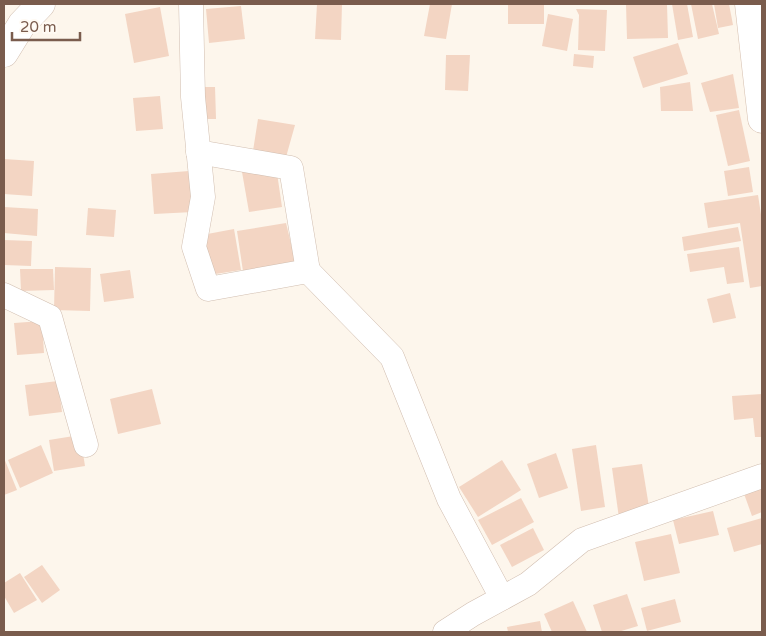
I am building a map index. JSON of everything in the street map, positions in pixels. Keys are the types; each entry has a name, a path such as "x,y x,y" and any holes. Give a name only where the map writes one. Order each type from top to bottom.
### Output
{"main road":[{"path":"4,53 22,24 41,4"},
{"path":"748,4 762,119"}],"street":[{"path":"191,4 193,97 203,197 194,247 208,289 308,271"},
{"path":"198,152 291,168 308,271 392,357 449,499 502,598"},
{"path":"4,295 50,317 86,445"},
{"path":"445,632 473,614 528,584 582,540 762,476"}],"building":[{"path":"317,4 342,4 341,40 315,39"},
{"path":"430,4 452,4 446,39 424,36"},
{"path":"508,4 544,4 544,24 508,24"},
{"path":"626,4 667,4 668,38 627,39"},
{"path":"672,4 687,4 693,37 678,40"},
{"path":"691,4 712,4 719,34 698,39"},
{"path":"714,4 729,4 733,25 718,28"},
{"path":"241,6 245,39 209,43 206,9"},
{"path":"160,7 169,56 134,63 125,14"},
{"path":"576,9 607,10 605,51 578,50 579,15"},
{"path":"548,14 573,19 567,51 542,46"},
{"path":"678,43 688,74 643,88 633,57"},
{"path":"574,54 594,56 593,68 573,66"},
{"path":"446,55 470,55 468,91 445,90"},
{"path":"733,74 739,108 710,112 701,83"},
{"path":"690,82 693,111 661,111 660,87"},
{"path":"201,87 215,87 216,119 202,119"},
{"path":"160,96 163,129 136,131 133,98"},
{"path":"739,110 750,161 728,166 716,115"},
{"path":"258,119 295,125 286,157 253,151"},
{"path":"4,159 34,161 32,196 4,194"},
{"path":"276,166 282,207 249,212 242,172"},
{"path":"749,167 753,192 728,196 724,171"},
{"path":"189,171 193,212 154,214 151,174"},
{"path":"758,195 762,221 762,286 750,288 740,223 708,228 704,203"},
{"path":"4,207 38,209 37,236 4,233"},
{"path":"88,208 116,210 114,237 86,235"},
{"path":"286,223 297,268 244,278 237,231"},
{"path":"738,227 741,241 684,251 682,237"},
{"path":"234,229 241,270 209,275 202,235"},
{"path":"4,240 32,241 31,266 4,265"},
{"path":"739,247 744,282 727,284 724,267 690,272 687,254"},
{"path":"55,267 91,268 90,311 54,310"},
{"path":"20,269 53,269 54,290 21,291"},
{"path":"130,270 134,298 104,302 100,274"},
{"path":"730,293 736,318 713,323 707,299"},
{"path":"42,321 44,353 17,355 14,323"},
{"path":"58,381 62,412 29,416 25,385"},
{"path":"152,389 161,424 118,434 110,399"},
{"path":"762,394 762,437 755,437 753,418 734,420 732,396"},
{"path":"80,435 85,466 54,471 49,440"},
{"path":"41,445 53,473 20,488 8,460"},
{"path":"596,445 605,507 581,511 572,449"},
{"path":"556,453 568,488 539,498 527,464"},
{"path":"4,458 17,490 4,495"},
{"path":"502,460 521,490 478,517 459,487"},
{"path":"642,464 650,513 619,518 612,468"},
{"path":"762,484 762,512 752,516 743,491"},
{"path":"521,498 534,522 492,545 478,520"},
{"path":"713,511 719,535 679,544 673,520"},
{"path":"762,518 762,544 734,552 727,528"},
{"path":"533,528 544,550 512,567 500,545"},
{"path":"671,534 680,573 644,581 635,542"},
{"path":"42,565 60,590 42,603 24,577"},
{"path":"20,573 37,600 14,613 4,596 4,583"},
{"path":"627,594 638,626 618,632 602,632 593,605"},
{"path":"675,599 681,622 647,631 641,608"},
{"path":"573,601 587,632 552,632 544,614"},
{"path":"540,621 542,632 508,632 507,627"}]}
